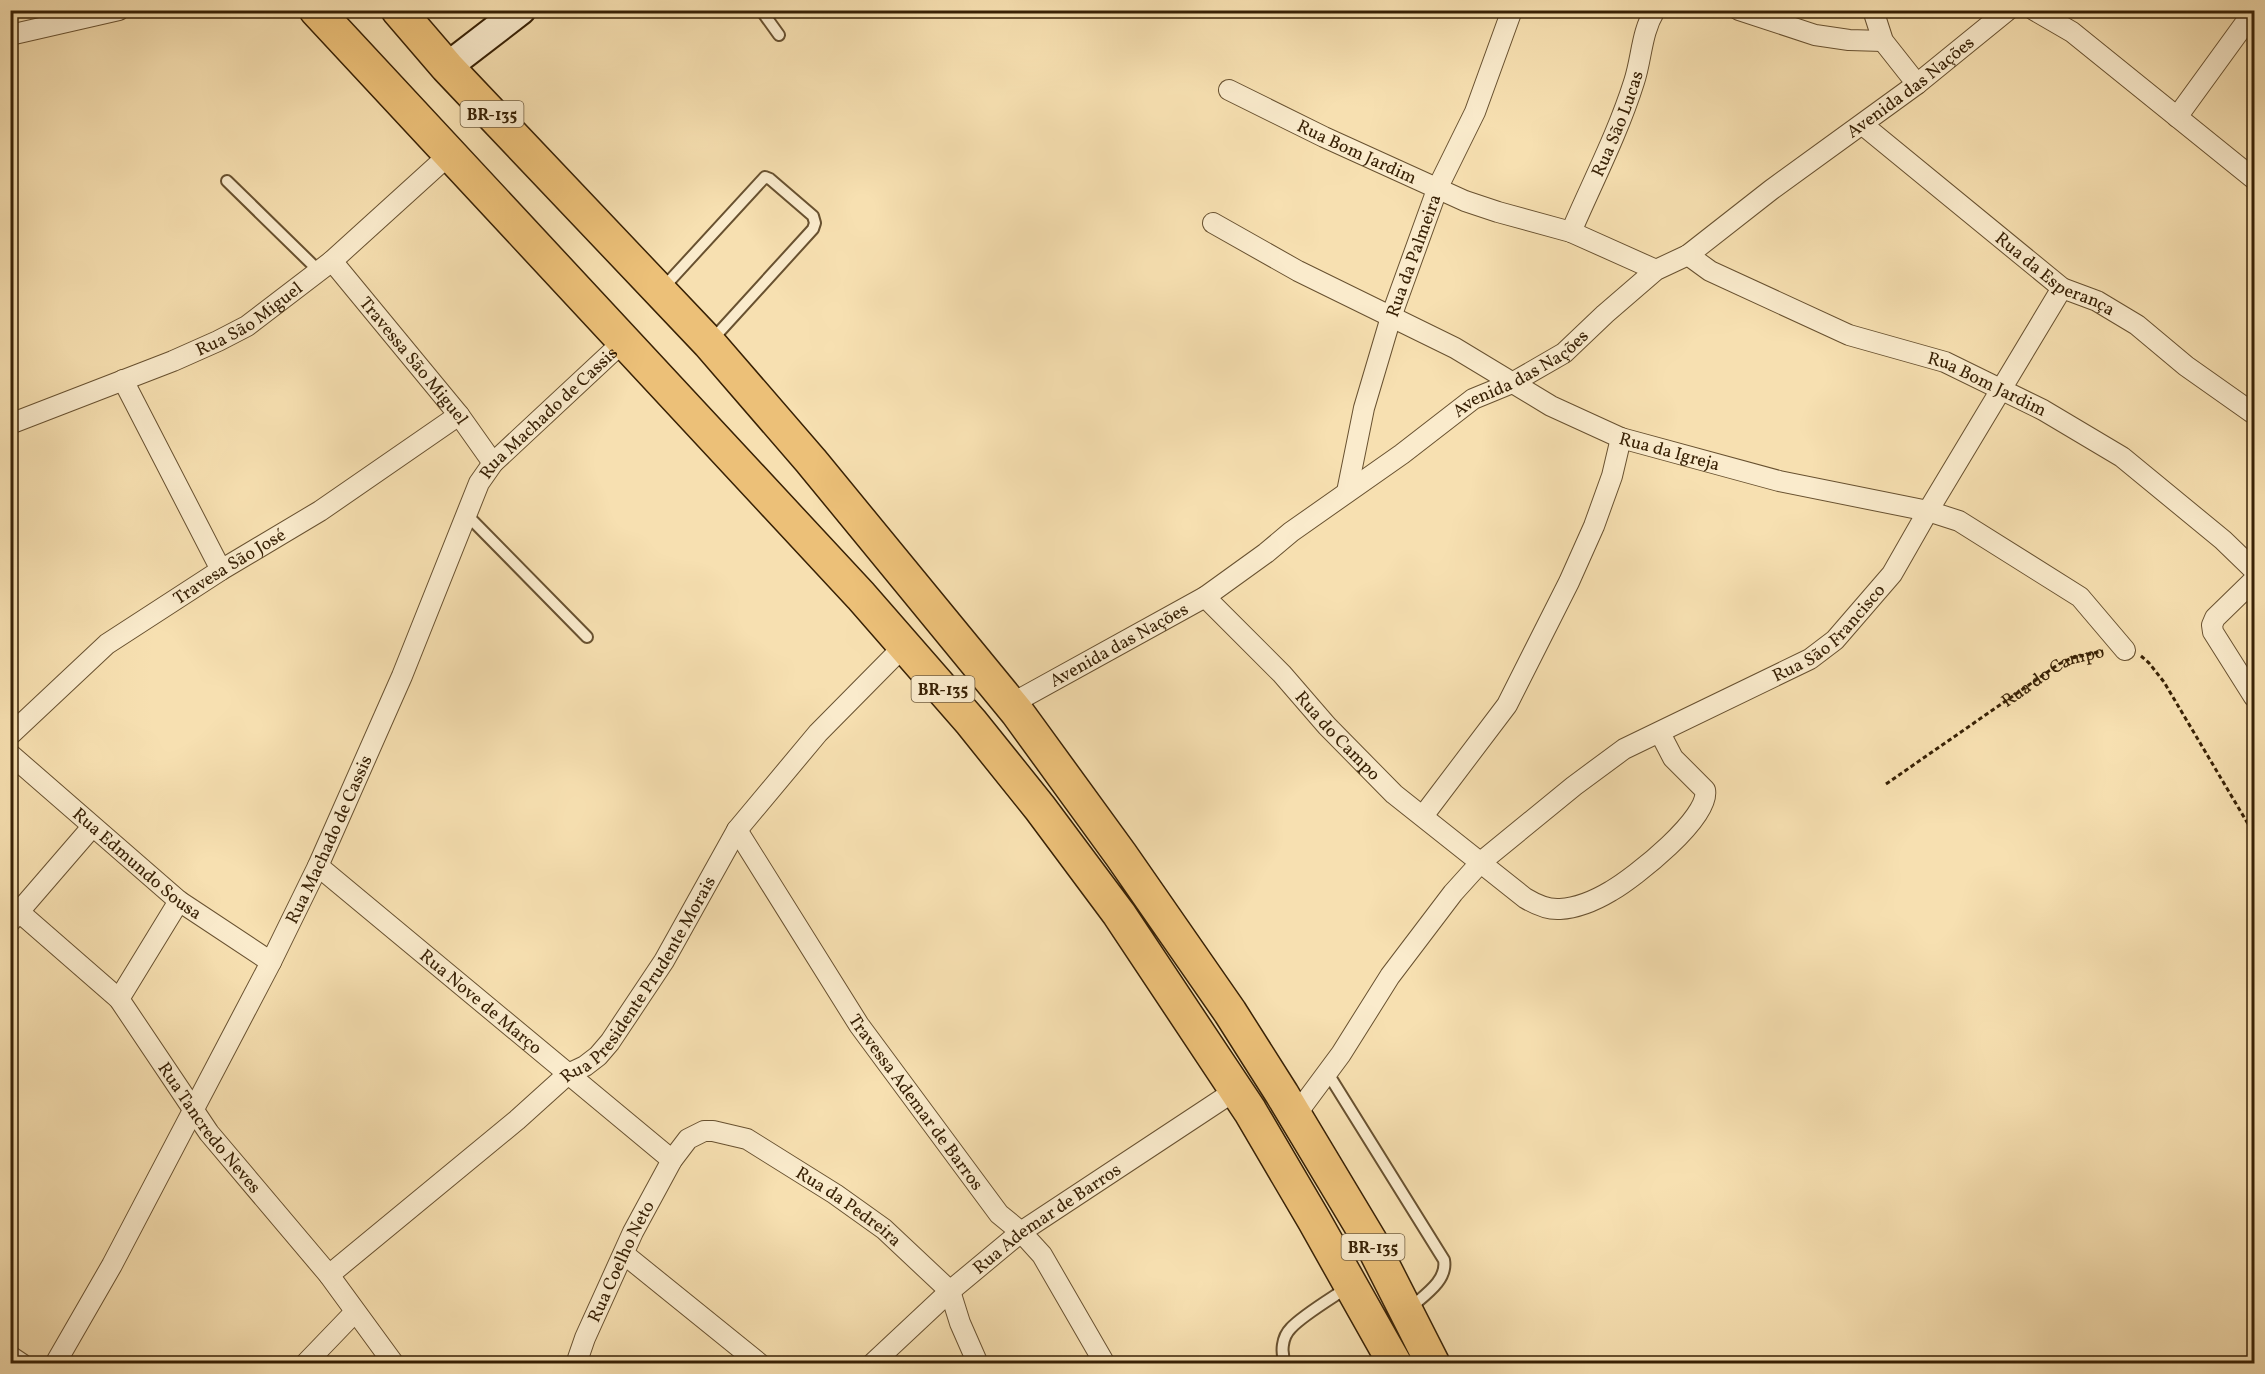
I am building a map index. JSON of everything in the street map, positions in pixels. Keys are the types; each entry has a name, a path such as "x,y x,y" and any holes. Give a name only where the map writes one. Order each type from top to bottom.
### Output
{"highway":[{"name":"BR-135","path":"316,10 625,340 905,645 1040,808 1119,914 1236,1090 1395,1364"},
{"name":"BR-135","path":"398,10 447,67 709,343 818,470 1011,704 1121,855 1223,1002 1372,1244 1433,1364"}],"street":[{"path":"10,35 119,10"},
{"path":"447,67 521,10"},
{"name":"Rua São Lucas","path":"1571,232 1635,81 1648,22 1655,10"},
{"path":"1739,10 1815,35 1849,40 1882,41"},
{"path":"1873,10 1882,41 1917,84"},
{"name":"Avenida das Nações","path":"1011,704 1205,597 1291,532 1402,454 1473,399 1512,383 1564,353 1656,270 1688,255 1771,190 1917,84 2008,10"},
{"path":"2034,10 2072,32 2254,179"},
{"path":"2177,117 2254,11"},
{"name":"Rua da Palmeira","path":"1347,492 1364,408 1391,317 1437,187 1475,112 1509,20"},
{"name":"Rua Bom Jardim","path":"1229,90 1324,137 1465,201 1571,232 1656,270"},
{"name":"Rua da Esperança","path":"1863,125 2062,288 2097,301 2138,325 2186,366 2254,414"},
{"name":"Rua São Miguel","path":"10,424 218,341 247,326 326,266 450,154"},
{"name":"Rua da Igreja","path":"1213,223 1298,271 1455,348 1551,406 1621,438 1779,481 1928,511 1959,521 1977,530 2080,597 2125,650"},
{"name":"Rua Bom Jardim","path":"1688,255 1710,271 1849,335 1946,362 2043,410 2122,457 2223,540 2254,570"},
{"name":"Travessa São Miguel","path":"326,266 459,415 494,463"},
{"name":"Rua São Francisco","path":"1481,862 1574,786 1624,749 1800,664 1835,640 1892,574 2062,288"},
{"name":"Rua Machado de Cassis","path":"55,1364 112,1265 271,962 318,866 402,676 479,483 494,463 625,340"},
{"path":"123,380 221,570"},
{"name":"Travesa São José","path":"10,735 107,644 221,570 320,511 459,415"},
{"path":"1423,816 1507,705 1581,555 1612,476 1621,438"},
{"path":"2254,580 2215,618 2212,625 2213,632 2254,697"},
{"name":"Rua do Campo","path":"1205,597 1282,674 1327,726 1394,794 1535,904 1558,910 1588,902 1626,881 1664,849 1703,806 1706,800 1705,790 1674,758 1659,733"},
{"name":"Rua Presidente Prudente Morais","path":"329,1275 568,1074 585,1066 598,1056 610,1042 664,961 736,830 818,733 905,645"},
{"name":"Rua Edmundo Sousa","path":"10,754 178,901 271,962"},
{"path":"13,912 92,827"},
{"name":"Travessa Ademar de Barros","path":"736,830 859,1025 999,1214 1021,1232 1042,1255 1105,1364"},
{"path":"1295,1116 1390,976 1453,893 1481,862"},
{"name":"Rua Nove de Março","path":"318,866 672,1160"},
{"path":"119,999 178,901"},
{"name":"Rua Tancredo Neves","path":"13,912 119,999 192,1110 272,1210 329,1275 394,1364"},
{"name":"Rua Ademar de Barros","path":"872,1364 950,1291 1021,1232 1236,1090"},
{"name":"Rua da Pedreira","path":"672,1160 688,1139 704,1131 720,1131 747,1139 835,1194 884,1228 950,1291 960,1323 978,1364"},
{"name":"Rua Coelho Neto","path":"576,1364 585,1338 624,1254 672,1160"},
{"path":"624,1254 760,1364"},
{"path":"305,1364 355,1312"},
{"path":"10,1356 22,1364"}],"lane":[{"path":"761,10 779,35"},
{"path":"660,291 765,177 770,178 813,216 815,223 813,229 709,343"},
{"path":"227,181 326,266"},
{"path":"466,514 587,638"},
{"path":"1327,1072 1444,1260 1446,1269 1442,1277 1406,1311"},
{"path":"1286,1364 1283,1359 1283,1343 1290,1329 1351,1285"}],"path":[{"name":"Rua do Campo","path":"1886,784 2059,664 2072,658 2104,650 2125,650 2138,654 2149,663 2164,682 2254,834"}]}
